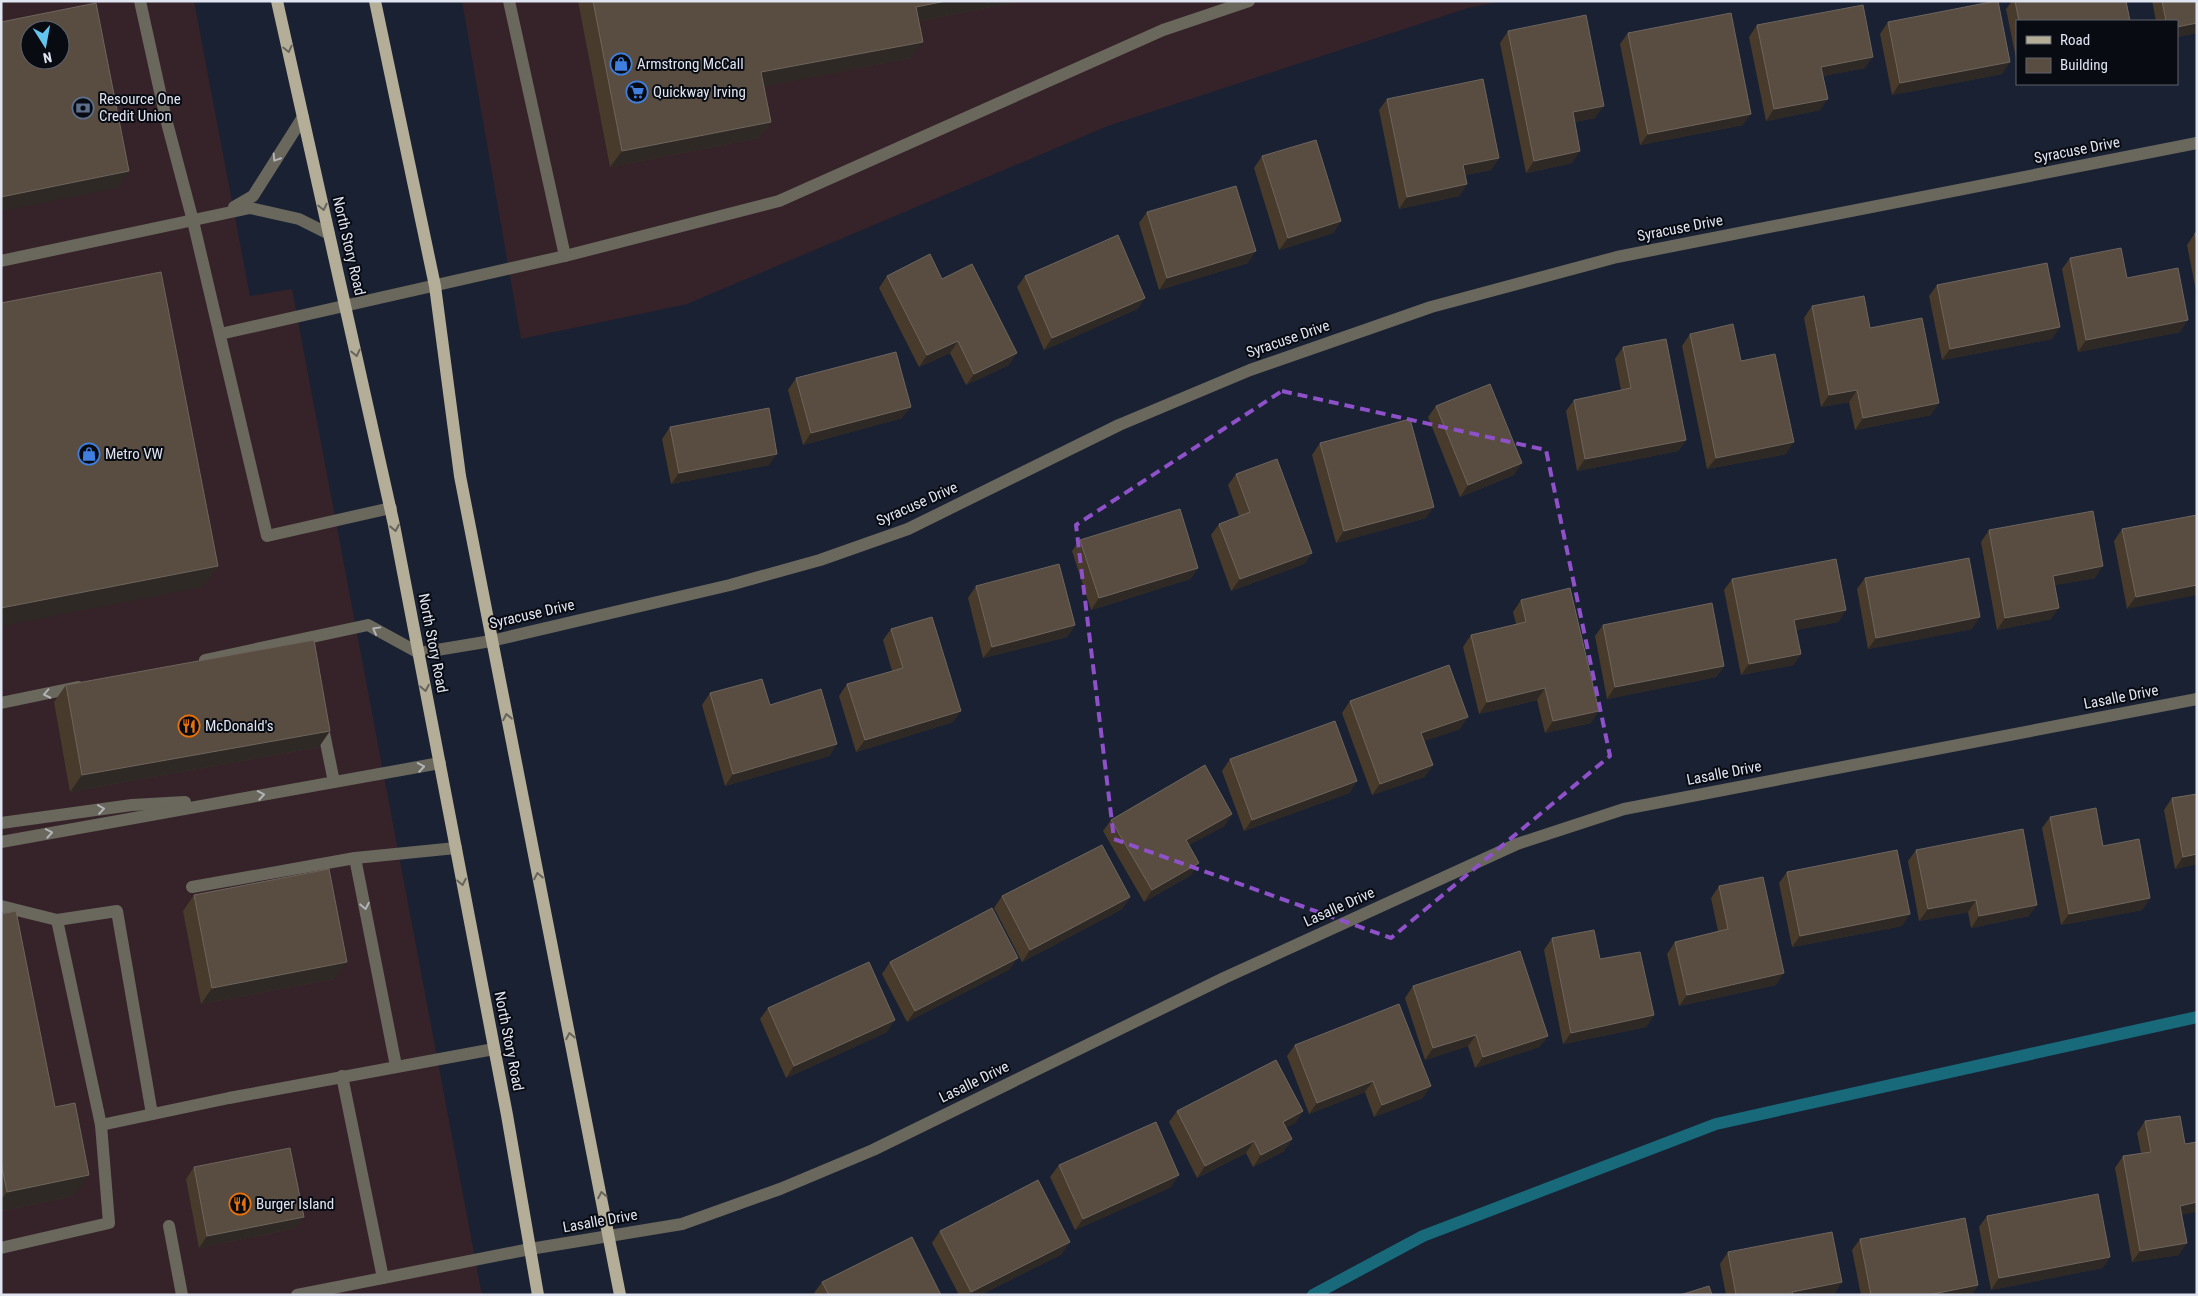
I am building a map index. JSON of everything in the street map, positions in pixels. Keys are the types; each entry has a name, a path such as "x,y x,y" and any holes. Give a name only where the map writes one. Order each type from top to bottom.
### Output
{"main road":[{"name":"North Story Road","path":"277,1 390,508 494,1049 538,1295"},
{"path":"375,1 435,286 460,476 610,1235 620,1295"}],"street":[{"path":"140,1 166,119 193,221 267,536 390,508"},
{"path":"509,1 565,256"},
{"path":"220,334 565,256 778,201 1163,30 1249,1"},
{"path":"223,214 253,196 303,117"},
{"name":"Syracuse Drive","path":"419,653 492,641 730,585 829,557 908,529 1119,426 1250,370 1431,307 1617,257 2197,143"},
{"path":"1,261 250,208 299,219 329,234"},
{"path":"191,663 306,644 368,625 419,653"},
{"path":"1,703 86,685"},
{"name":"Lasalle Drive","path":"297,1295 530,1249 682,1224 780,1190 873,1150 1224,978 1526,841 1624,809 2197,699"},
{"path":"320,715 334,782"},
{"path":"1,842 440,763"},
{"path":"1,823 132,804 237,799"},
{"path":"192,887 355,858 456,848"},
{"path":"355,858 396,1066"},
{"path":"1,906 57,920 117,911 152,1114"},
{"path":"1,1248 109,1222 101,1125 57,920"},
{"path":"101,1125 342,1076 494,1049"},
{"path":"342,1076 383,1278"},
{"path":"169,1226 182,1295"}],"highlighted area":[{"path":"1282,391 1546,450 1610,756 1391,938 1114,839 1076,525"}],"shaded area":[{"path":"1,1 194,1 250,296 292,289 482,1295 1,1295"},
{"path":"462,1 1503,1 1468,8 1108,126 687,304 521,339"}],"building":[{"path":"593,1 946,1 916,7 923,42 761,72 771,122 622,151"},
{"path":"1998,1 2010,62 1900,83 1888,22"},
{"path":"2015,1 2126,1 2130,20 2019,20"},
{"path":"2162,1 2197,1 2197,23 2178,27 2178,20 2166,20"},
{"path":"96,3 129,171 1,197 1,22"},
{"path":"1863,5 1873,57 1821,67 1828,99 1774,109 1757,25"},
{"path":"1731,13 1751,114 1648,134 1628,33"},
{"path":"1586,15 1604,106 1573,112 1580,151 1534,161 1508,31"},
{"path":"1483,79 1499,158 1463,165 1467,184 1407,197 1387,99"},
{"path":"1316,140 1341,221 1288,238 1262,156"},
{"path":"1236,186 1256,251 1167,278 1147,212"},
{"path":"1118,235 1145,298 1052,338 1025,276"},
{"path":"2121,248 2127,278 2178,268 2188,320 2086,340 2070,258"},
{"path":"930,254 942,279 972,264 1017,353 974,374 958,341 927,355 887,276"},
{"path":"2047,263 2060,327 1950,349 1937,285"},
{"name":"Metro VW","path":"161,272 218,566 1,608 1,303"},
{"path":"1864,296 1870,328 1922,318 1939,403 1863,418 1857,390 1829,395 1812,306"},
{"path":"1733,324 1741,361 1775,354 1794,442 1716,458 1690,334"},
{"path":"1666,339 1686,440 1585,459 1574,400 1631,388 1623,347"},
{"path":"896,352 911,407 811,433 796,378"},
{"path":"1490,384 1522,463 1468,485 1436,406"},
{"path":"769,408 777,454 679,473 670,427"},
{"path":"1410,419 1434,507 1344,531 1320,443"},
{"path":"1277,459 1312,553 1240,579 1219,524 1250,512 1236,474"},
{"path":"1180,509 1198,568 1099,598 1080,540"},
{"path":"2093,511 2103,566 2053,576 2059,608 2005,618 1989,530"},
{"path":"2197,515 2197,585 2136,597 2122,529"},
{"path":"1969,558 1980,617 1876,638 1865,578"},
{"path":"1836,559 1846,610 1794,620 1801,654 1749,664 1732,579"},
{"path":"1059,564 1075,625 992,647 976,586"},
{"path":"1570,588 1599,711 1553,721 1545,688 1487,702 1471,635 1526,622 1521,600"},
{"path":"1712,603 1724,666 1615,687 1603,625"},
{"path":"932,617 961,711 865,740 847,684 903,668 891,629"},
{"path":"314,640 330,731 82,775 66,685"},
{"path":"1449,665 1468,717 1421,733 1433,765 1380,784 1350,701"},
{"path":"762,679 770,705 821,689 837,744 733,774 710,693"},
{"path":"1335,721 1357,781 1252,820 1230,759"},
{"path":"1205,765 1232,814 1186,840 1199,863 1152,890 1111,820"},
{"path":"2197,794 2197,854 2183,857 2172,798"},
{"path":"2096,808 2103,846 2139,839 2150,898 2069,914 2050,817"},
{"path":"2023,829 2037,905 1979,916 1976,900 1928,909 1916,850"},
{"path":"1102,845 1130,897 1030,950 1002,896"},
{"path":"1897,850 1910,914 1800,936 1787,872"},
{"path":"329,869 347,962 212,988 194,895"},
{"path":"1763,877 1784,973 1687,995 1675,942 1728,929 1719,886"},
{"path":"992,908 1018,958 915,1011 890,962"},
{"path":"16,911 55,1107 75,1103 89,1175 7,1192 1,1163 1,914"},
{"path":"1594,930 1600,959 1640,952 1654,1015 1571,1033 1552,938"},
{"path":"1520,951 1548,1036 1483,1057 1476,1035 1433,1048 1413,986"},
{"path":"869,962 895,1020 794,1066 768,1008"},
{"path":"1399,1004 1431,1086 1382,1105 1373,1081 1317,1103 1295,1045"},
{"path":"1276,1060 1303,1111 1283,1122 1292,1139 1261,1155 1254,1141 1205,1166 1177,1111"},
{"path":"2180,1116 2185,1144 2197,1142 2197,1202 2180,1206 2187,1243 2140,1251 2123,1156 2151,1152 2145,1121"},
{"path":"1156,1122 1179,1175 1083,1219 1059,1165"},
{"name":"Burger Island","path":"290,1148 304,1217 207,1236 194,1167"},
{"path":"1038,1180 1070,1242 971,1292 940,1231"},
{"path":"2098,1194 2110,1257 1999,1278 1987,1216"},
{"path":"1965,1218 1978,1285 1928,1295 1871,1295 1860,1239"},
{"path":"1832,1232 1842,1282 1792,1292 1793,1295 1736,1295 1728,1252"},
{"path":"912,1237 941,1295 829,1295 822,1282"},
{"path":"1709,1286 1712,1295 1680,1295"}],"waterway":[{"path":"1313,1295 1423,1236 1716,1124 2197,1017"}],"place":[{"name":"Armstrong McCall","path":"621,64"},
{"name":"Quickway Irving","path":"637,92"},
{"name":"Resource One Credit Union","path":"83,108"},
{"name":"Metro VW","path":"89,454"},
{"name":"McDonald's","path":"189,726"},
{"name":"Burger Island","path":"240,1204"}]}
